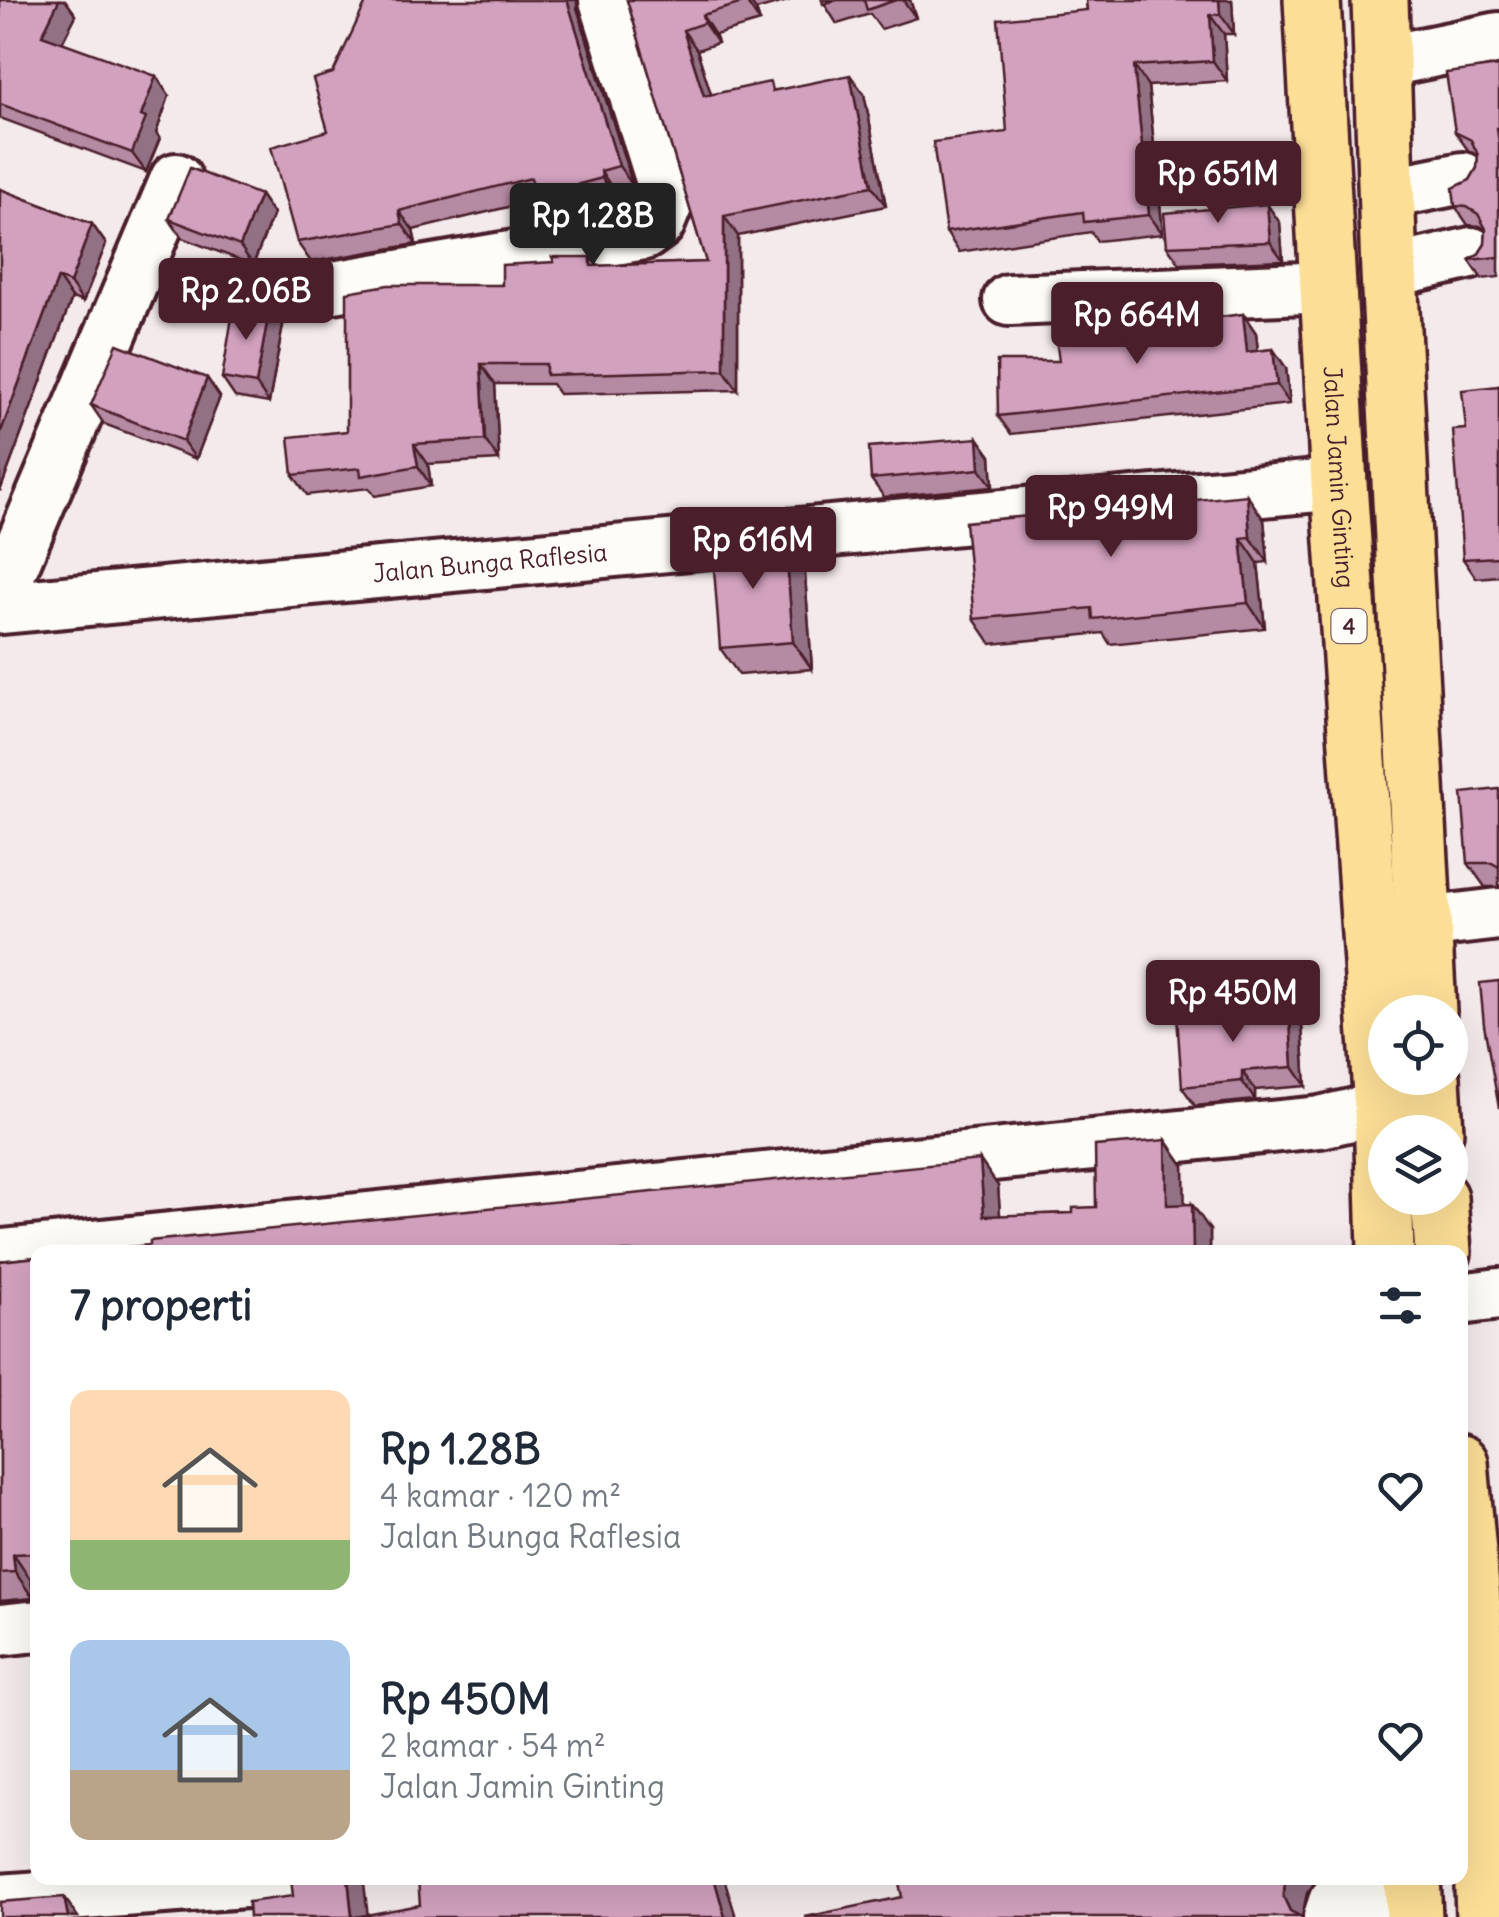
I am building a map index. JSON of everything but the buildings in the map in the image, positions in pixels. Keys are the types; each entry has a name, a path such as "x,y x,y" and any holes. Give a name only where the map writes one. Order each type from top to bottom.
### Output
{"highway":[{"name":"Jalan Jamin Ginting","path":"1312,0 1339,484 1382,1108 1386,1245"},
{"path":"1380,0 1389,272 1427,995"},
{"path":"1440,1215 1442,1245"},
{"path":"1468,1509 1487,1619 1484,1917"}],"street":[{"path":"269,298 644,234 659,223 666,214 668,201 605,0"},
{"path":"1382,62 1499,38"},
{"path":"1388,193 1463,178"},
{"path":"0,596 176,179"},
{"path":"1389,272 1471,254"},
{"path":"1009,300 1330,288"},
{"name":"Jalan Bunga Raflesia","path":"0,608 1339,484"},
{"path":"1423,923 1499,914"},
{"path":"110,1245 1320,1122 1382,1108"},
{"path":"2,1256 30,1253"},
{"path":"1468,1298 1499,1294"},
{"path":"0,1630 30,1627"},
{"path":"0,1900 206,1885"},
{"path":"1328,1917 1334,1902 1413,1895"}]}
